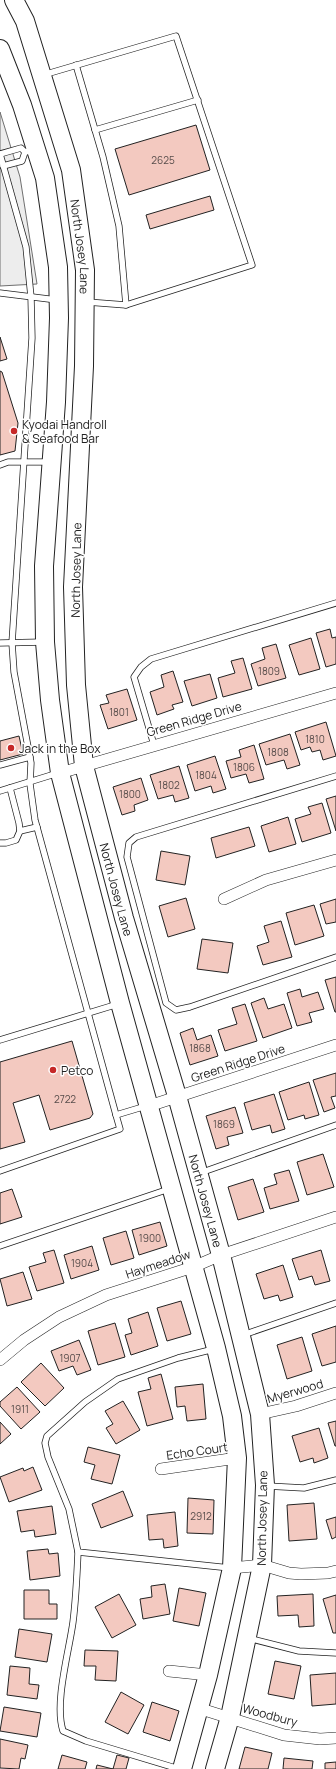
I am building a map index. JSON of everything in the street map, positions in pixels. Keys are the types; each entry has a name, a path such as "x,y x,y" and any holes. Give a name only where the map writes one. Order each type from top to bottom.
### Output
{"main road":[{"name":"North Josey Lane","path":"14,0 25,21 43,75 71,170 85,270 84,366 74,587 76,685 84,766 124,918 177,1096 198,1173 241,1335 260,1414 265,1485 262,1565 248,1638 230,1717 215,1769"},
{"name":"North Josey Lane","path":"0,49 22,105 31,151 45,178 58,267 59,301 52,462 44,566 45,642 50,700 60,773 120,1003 216,1348 232,1416 237,1458 232,1568 208,1675 181,1769"},
{"path":"59,301 84,302"}],"street":[{"name":"Green Ridge Drive","path":"60,773 336,693"},
{"path":"224,899 266,880 336,860"},
{"name":"Green Ridge Drive","path":"149,1106 336,1045"},
{"name":"Haymeadow","path":"0,1360 24,1340 59,1317 106,1295 193,1267 220,1255 336,1217"},
{"name":"Myerwood","path":"260,1414 296,1406 336,1393"},
{"name":"Echo Court","path":"161,1469 237,1458"},
{"path":"232,1568 262,1565 289,1573 301,1574 328,1574 336,1571"},
{"path":"169,1671 208,1675"},
{"name":"Woodbury","path":"198,1708 284,1735 320,1739 336,1738"}],"lane":[{"path":"43,75 176,36 252,265 126,305 84,302"},
{"path":"76,65 95,130 119,226 126,305"},
{"path":"95,130 198,100"},
{"path":"0,1171 120,1129 37,827 30,782 30,758 14,672 12,643 32,338 31,297 26,247 3,166 0,154 21,148 31,151 22,161 3,166"},
{"path":"0,293 59,301"},
{"path":"0,464 8,462 52,462"},
{"path":"154,745 134,678 141,667 151,659 336,603"},
{"path":"0,643 45,642"},
{"path":"0,765 30,758"},
{"path":"0,791 60,773"},
{"path":"336,776 136,837 129,842 127,857 166,1003 176,1010 190,1007 336,957"},
{"path":"0,843 16,840 20,831 10,788"},
{"path":"20,831 37,827"},
{"path":"0,1040 120,1003"},
{"path":"116,1115 149,1106"},
{"path":"198,1173 336,1125"},
{"path":"0,1246 171,1188"},
{"path":"241,1335 336,1303"},
{"path":"181,1769 86,1741 63,1731 59,1719 60,1699 73,1620 78,1552 69,1509 48,1457 45,1444 47,1436 85,1402 118,1379 178,1358 216,1348"},
{"path":"265,1485 304,1488 336,1480"},
{"path":"78,1552 232,1568"},
{"path":"248,1638 299,1651 336,1653"}],"shaded area":[{"path":"0,112 20,177 37,284 0,286"}],"building":[{"path":"196,125 210,170 129,195 115,149"},
{"path":"210,196 214,210 150,229 146,215"},
{"path":"0,337 7,359 0,361"},
{"path":"0,371 2,372 18,423 15,451 0,455"},
{"path":"330,629 332,638 336,637 336,664 326,667 316,633"},
{"path":"311,638 320,669 299,675 289,645"},
{"path":"276,644 286,678 258,686 251,664 265,659 262,648"},
{"path":"243,658 252,689 223,697 218,678 235,673 231,661"},
{"path":"173,671 183,702 172,705 174,709 157,715 150,692 164,687 161,675"},
{"path":"210,674 217,698 192,706 184,681"},
{"path":"127,689 137,720 108,729 100,705 109,703 106,695"},
{"path":"326,722 336,756 323,760 320,750 312,752 310,747 301,750 295,732"},
{"path":"290,734 300,765 287,769 284,760 266,765 259,744"},
{"name":"Jack in the Box","path":"19,736 23,754 0,760 0,741"},
{"path":"254,745 264,779 249,783 246,774 231,778 226,761 241,757 239,750"},
{"path":"215,756 226,789 213,793 211,786 195,791 187,765"},
{"path":"179,766 189,798 175,802 173,795 158,799 150,775"},
{"path":"141,778 148,800 134,805 135,811 122,815 113,787"},
{"path":"336,796 336,831 326,799"},
{"path":"322,803 331,833 302,842 295,819 311,814 308,807"},
{"path":"288,817 296,844 269,852 261,826"},
{"path":"249,827 255,846 216,858 211,838"},
{"path":"161,851 190,856 185,885 156,880"},
{"path":"186,898 195,929 168,937 159,906"},
{"path":"336,899 336,922 326,924 320,904"},
{"path":"314,905 324,936 295,945 286,913"},
{"path":"281,921 292,957 263,965 257,946 269,942 264,926"},
{"path":"202,939 233,943 228,973 197,969"},
{"path":"336,977 336,1012 335,1012 325,980"},
{"path":"300,989 302,997 318,992 324,1009 309,1013 312,1022 297,1026 287,993"},
{"path":"264,998 268,1009 284,1004 292,1028 263,1038 251,1003"},
{"path":"245,1004 257,1041 225,1051 218,1030 237,1024 232,1008"},
{"path":"193,1028 197,1040 211,1035 218,1056 190,1065 180,1033"},
{"path":"72,1041 93,1114 90,1118 50,1130 39,1095 13,1103 25,1142 0,1149 0,1062"},
{"path":"336,1073 336,1096 331,1097 335,1108 324,1112 313,1080"},
{"path":"309,1082 319,1115 305,1119 304,1115 288,1120 279,1092"},
{"path":"274,1094 285,1129 272,1133 270,1125 252,1130 244,1103"},
{"path":"235,1107 243,1133 227,1137 229,1145 216,1149 206,1116"},
{"path":"323,1154 334,1187 307,1195 297,1162"},
{"path":"289,1170 299,1201 270,1209 264,1188 277,1184 274,1174"},
{"path":"253,1179 264,1212 238,1220 228,1187"},
{"path":"12,1189 22,1217 0,1224 0,1193"},
{"path":"160,1222 167,1246 139,1255 132,1230"},
{"path":"126,1231 134,1258 111,1265 103,1238"},
{"path":"92,1246 99,1270 71,1279 64,1255"},
{"path":"54,1250 64,1283 37,1291 29,1267 46,1262 43,1253"},
{"path":"321,1250 330,1281 315,1285 312,1276 299,1280 292,1259"},
{"path":"283,1265 293,1297 280,1301 278,1295 264,1299 256,1274"},
{"path":"23,1272 32,1299 7,1306 0,1279"},
{"path":"181,1301 191,1334 167,1341 157,1308"},
{"path":"148,1312 158,1346 131,1355 125,1335 132,1333 128,1319"},
{"path":"115,1323 125,1357 98,1365 88,1331"},
{"path":"336,1326 336,1362 322,1366 312,1334"},
{"path":"302,1337 312,1371 287,1379 277,1345"},
{"path":"79,1340 91,1370 77,1375 73,1366 59,1371 51,1351"},
{"path":"41,1363 64,1388 45,1406 21,1382"},
{"path":"161,1374 173,1419 147,1426 138,1392 151,1389 148,1378"},
{"path":"203,1384 206,1419 187,1421 185,1406 177,1407 175,1387"},
{"path":"17,1387 40,1412 21,1429 0,1406 0,1402"},
{"path":"123,1401 140,1430 116,1444 106,1428 113,1424 105,1411"},
{"path":"336,1421 336,1446 335,1446 328,1423"},
{"path":"0,1422 11,1434 0,1444"},
{"path":"319,1428 328,1458 314,1463 313,1458 300,1462 292,1436"},
{"path":"88,1447 120,1455 112,1484 91,1479 95,1465 84,1462"},
{"path":"33,1467 42,1490 9,1502 0,1477 23,1468 24,1471"},
{"path":"123,1491 133,1516 101,1528 92,1504"},
{"path":"188,1498 214,1500 213,1534 187,1533"},
{"path":"314,1503 317,1539 289,1541 287,1505"},
{"path":"52,1506 56,1534 35,1537 34,1530 21,1532 17,1511"},
{"path":"175,1512 178,1546 164,1548 163,1539 149,1540 147,1515"},
{"path":"336,1517 336,1537 332,1539 326,1520"},
{"path":"48,1549 49,1554 58,1553 60,1576 30,1580 27,1551"},
{"path":"165,1584 170,1614 143,1619 140,1599 152,1597 151,1586"},
{"path":"179,1588 206,1593 199,1626 173,1621"},
{"path":"24,1590 49,1590 49,1604 57,1604 57,1619 24,1619"},
{"path":"119,1594 136,1625 112,1638 95,1607"},
{"path":"313,1594 314,1626 299,1627 298,1615 278,1616 277,1596"},
{"path":"336,1595 336,1633 333,1633 323,1599"},
{"path":"19,1629 52,1634 47,1662 15,1657"},
{"path":"85,1650 118,1651 116,1681 95,1680 96,1666 84,1666"},
{"path":"275,1661 301,1666 294,1699 268,1694"},
{"path":"10,1666 30,1668 29,1684 39,1685 37,1699 7,1695"},
{"path":"336,1673 336,1704 312,1706 310,1675"},
{"path":"121,1692 144,1705 128,1734 105,1722"},
{"path":"152,1702 179,1711 170,1741 143,1732"},
{"path":"4,1707 41,1713 37,1737 0,1731"},
{"path":"0,1739 28,1745 25,1759 21,1758 19,1769 0,1768"},
{"path":"245,1747 272,1753 268,1769 239,1769"},
{"path":"62,1755 87,1762 85,1769 58,1769"},
{"path":"117,1755 129,1758 126,1769 113,1769"},
{"path":"284,1758 313,1761 312,1769 283,1769"},
{"path":"336,1762 336,1769 325,1769 325,1763"},
{"path":"97,1765 113,1769 96,1769"}],"place":[{"name":"Kyodai Handroll & Seafood Bar","path":"14,431"},
{"name":"Jack in the Box","path":"11,748"},
{"name":"Petco","path":"53,1070"}]}
